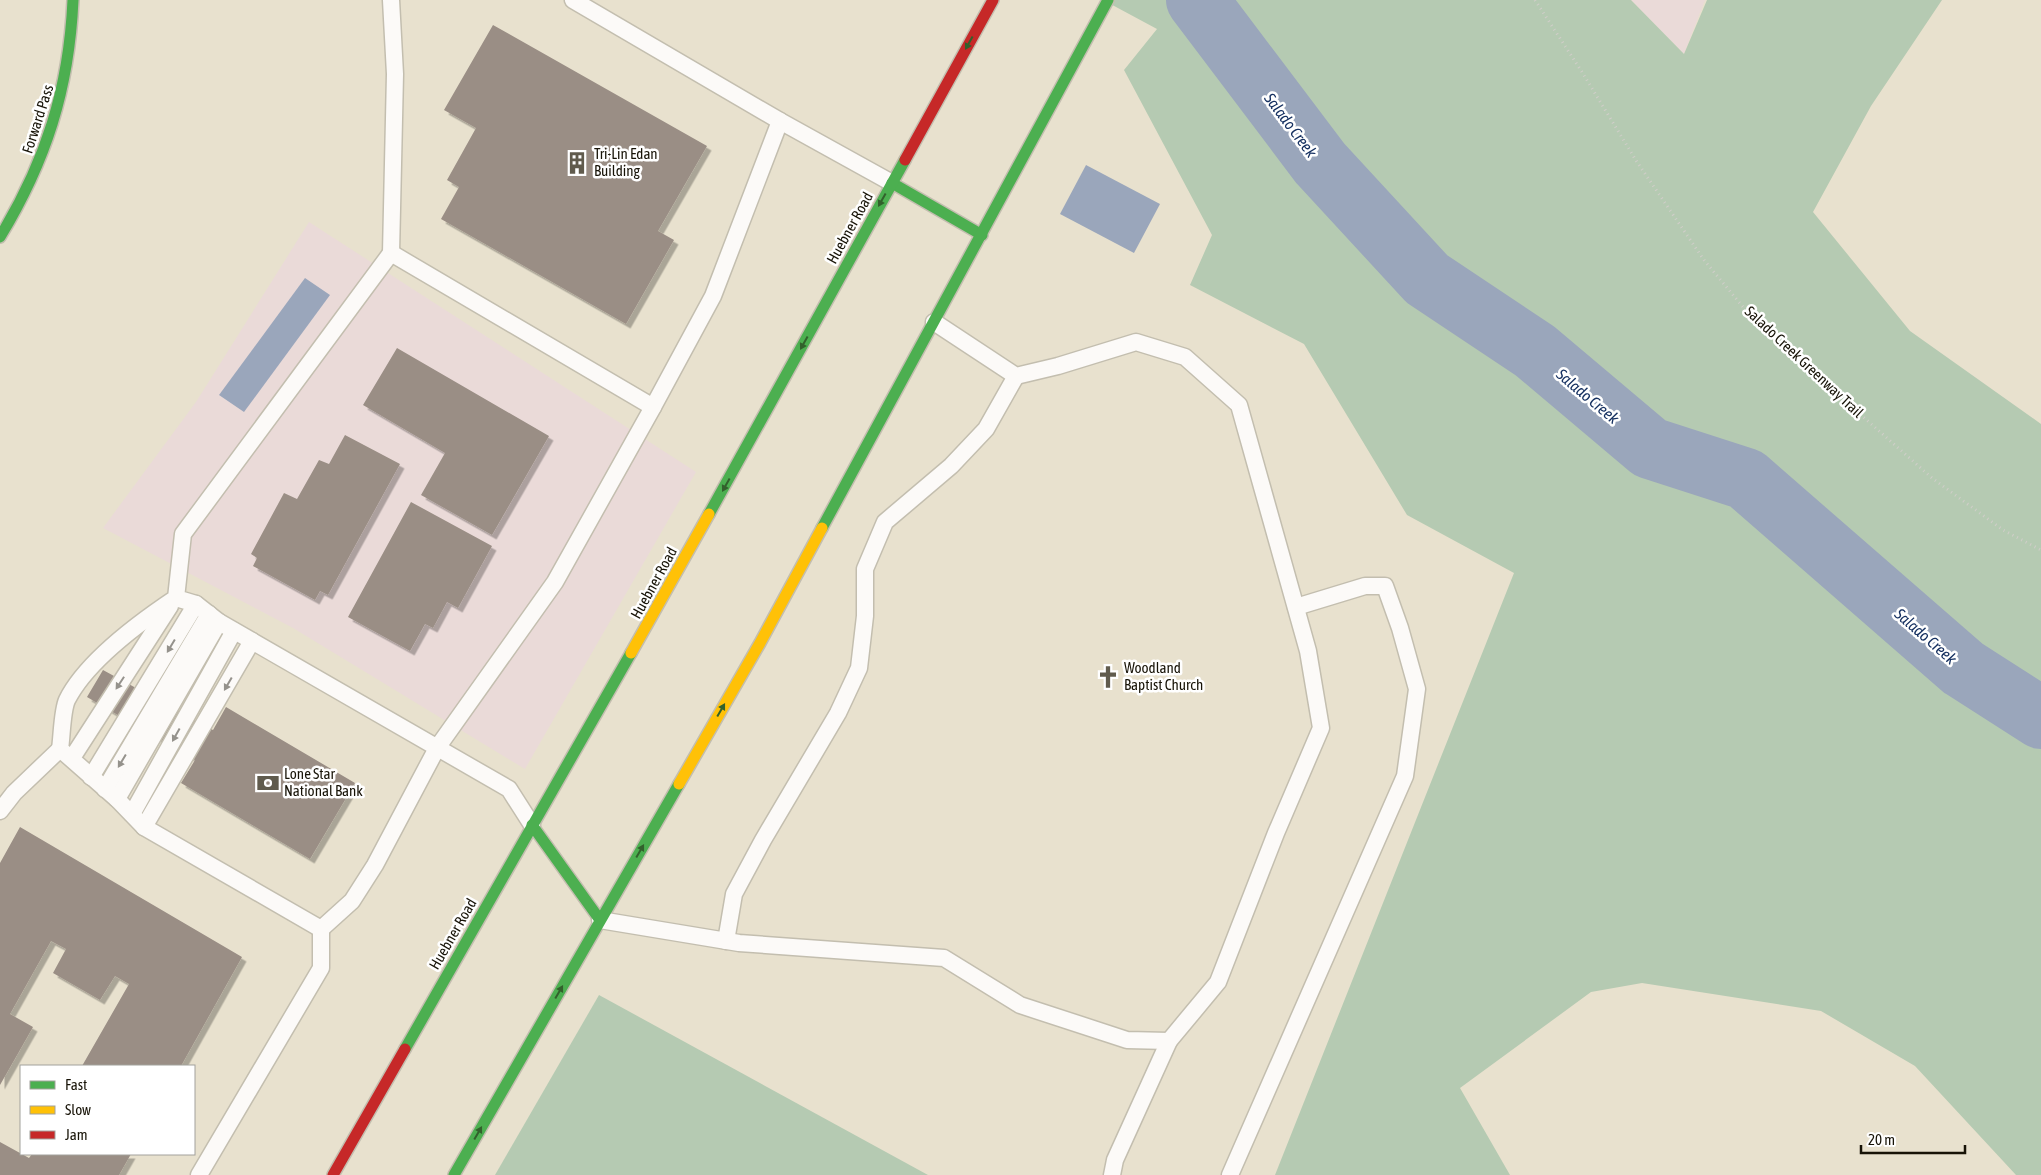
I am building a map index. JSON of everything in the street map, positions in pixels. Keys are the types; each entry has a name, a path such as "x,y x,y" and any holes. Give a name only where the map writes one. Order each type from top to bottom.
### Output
{"main road":[{"name":"Forward Pass","path":"0,237 13,217 36,172 53,126 66,79 73,30 73,0"},
{"name":"Huebner Road","path":"333,1175 667,591 993,0"},
{"path":"454,1175 760,643 1108,0"},
{"path":"892,183 982,235"},
{"path":"532,825 600,920"}],"lane":[{"path":"0,811 14,793 66,754 176,598 183,534 391,253 395,74 390,0"},
{"path":"573,0 780,121 892,183"},
{"path":"199,1175 321,968 321,929 352,901 375,865 437,748 555,582 653,407 713,296 780,121"},
{"path":"391,253 653,407"},
{"path":"934,322 1016,376 1058,366 1136,342 1185,357 1239,405 1308,651 1321,728 1276,833 1218,982 1169,1041 1115,1160 1112,1175"},
{"path":"726,940 734,894 763,840 838,713 859,668 865,616 865,569 885,522 951,466 986,430 1016,376"},
{"path":"1230,1175 1405,776 1417,689 1400,628 1385,586 1365,586 1296,607"},
{"path":"176,598 196,604 234,631 508,789 532,825"},
{"path":"176,598 154,613 87,670 66,702 66,754 111,794 144,827 321,929"},
{"path":"92,777 196,604"},
{"path":"111,794 214,618"},
{"path":"132,814 234,631"},
{"path":"144,827 252,641"},
{"path":"600,920 726,940 802,949 944,958 1020,1005 1127,1040 1169,1041"}],"path":[{"name":"Salado Creek Greenway Trail","path":"1535,0 1637,162 1704,260 1754,319 1932,478 2003,530 2041,550"}],"shaded area":[{"path":"1631,0 1705,0 1684,54"},
{"path":"309,222 696,472 525,769 293,628 103,528 196,402"}],"green space":[{"path":"1103,0 1631,0 1684,54 1707,0 1942,0 1871,106 1813,212 1910,331 2041,424 2041,1175 2016,1175 1915,1066 1821,1011 1642,983 1591,992 1460,1088 1510,1175 1275,1175 1514,573 1407,515 1304,344 1190,285 1212,235 1124,70 1157,29"},
{"path":"599,995 928,1175 495,1175"}],"water":[{"path":"1086,165 1160,204 1134,253 1060,214"},
{"path":"305,278 330,295 244,412 219,395"}],"building":[{"name":"Tri-Lin Edan Building","path":"493,25 707,146 658,231 674,240 626,324 441,219 459,187 447,180 476,128 444,110"},
{"path":"397,348 549,436 492,535 421,495 445,453 363,405"},
{"path":"345,435 400,464 328,595 320,591 315,600 253,566 257,558 251,554 284,493 297,499 319,460 329,464"},
{"path":"411,502 492,546 458,608 447,602 433,628 425,624 410,651 348,617"},
{"name":"Lone Star National Bank","path":"103,670 213,730 226,707 355,783 310,859 181,783 195,760 87,697"},
{"path":"20,827 242,957 182,1065 83,1065 129,984 115,976 100,1000 53,973 66,949 51,941 10,1014 33,1027 0,1085 0,863"},
{"path":"0,1142 20,1153 20,1155 29,1158 31,1155 130,1155 119,1175 0,1175"}],"waterway":[{"name":"Salado Creek","path":"1197,0 1320,163 1427,279 1535,351 1650,448 1746,479 1963,668 2041,718"}],"traffic: fast":[{"path":"0,237 30,180 52,123 66,64 71,33 73,0"},
{"path":"822,528 1108,0"},
{"path":"709,514 905,160"},
{"path":"892,183 982,235"},
{"path":"405,1049 631,653"},
{"path":"454,1175 679,784"},
{"path":"532,825 600,920"}],"traffic: slow":[{"path":"631,653 709,514"},
{"path":"679,784 760,643 822,528"}],"traffic: jam":[{"path":"905,160 993,0"},
{"path":"333,1175 405,1049"}],"place":[{"name":"Tri-Lin Edan Building","path":"577,163"},
{"name":"Woodland Baptist Church","path":"1108,677"},
{"name":"Lone Star National Bank","path":"268,783"}]}
